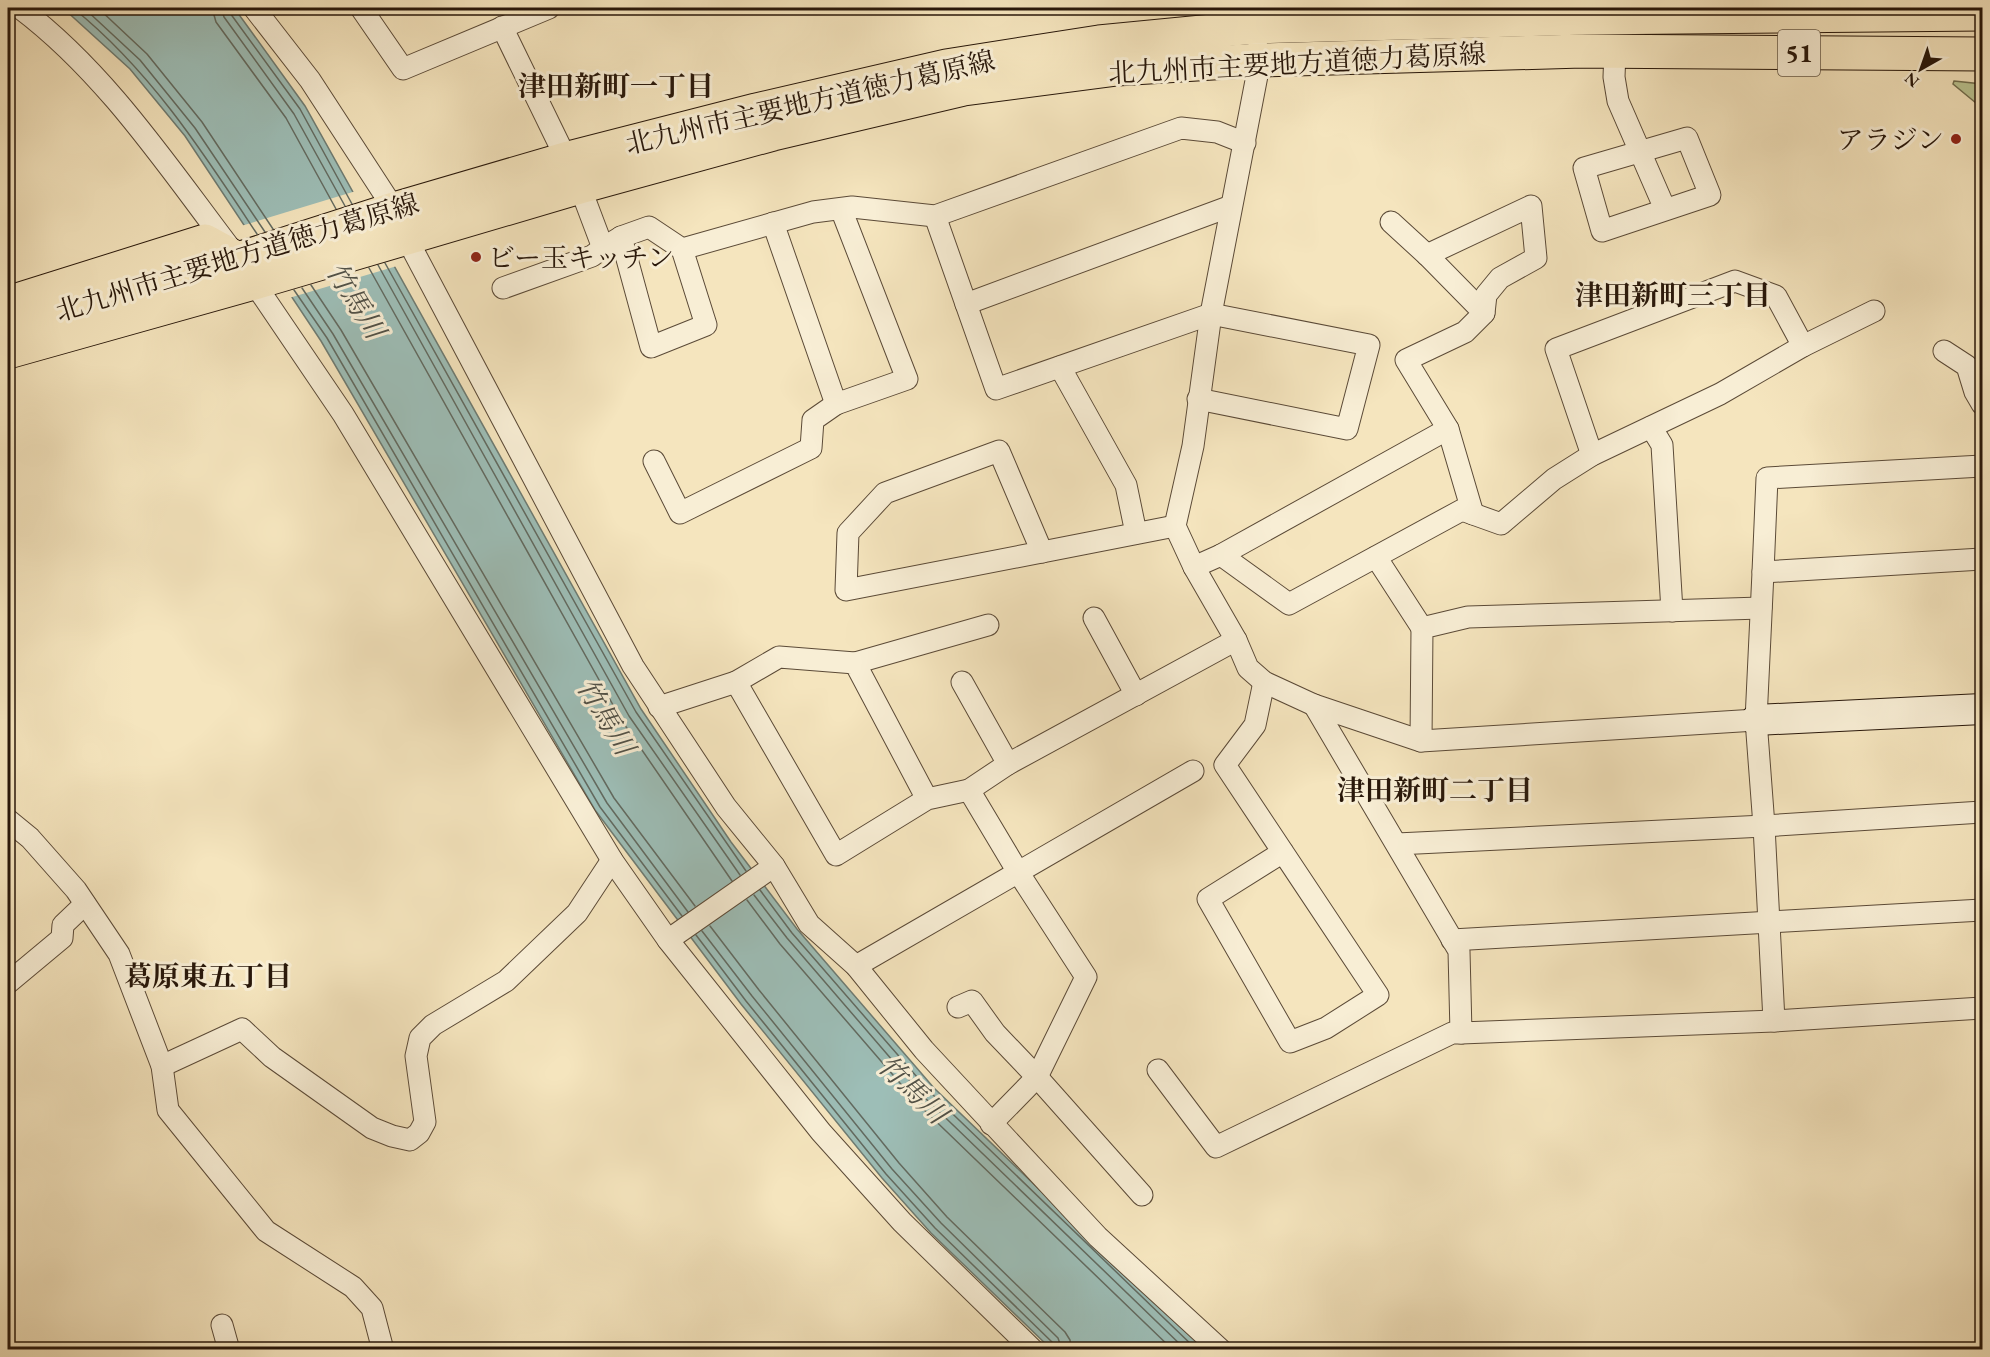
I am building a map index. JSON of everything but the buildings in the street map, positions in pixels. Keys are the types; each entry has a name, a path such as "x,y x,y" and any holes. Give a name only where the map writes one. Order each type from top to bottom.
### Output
{"main road":[{"name":"北九州市主要地方道徳力葛原線","path":"8,352 254,268 393,226 565,159 756,110 946,66 1100,42 1254,27 1635,13"},
{"path":"1616,51 1635,13"},
{"name":"51","path":"1635,13 1983,14"},
{"name":"北九州市主要地方道徳力葛原線","path":"393,226 580,187 773,134 964,89 1117,69 1260,60 1616,51"},
{"name":"51","path":"1616,51 1983,54"},
{"path":"8,303 205,241 254,268 212,308 8,374"},
{"name":"北九州市主要地方道徳力葛原線","path":"8,326 254,268"}],"street":[{"path":"20,8 70,50 134,122 254,268 612,860 668,940 821,1132 902,1222 1033,1350"},
{"path":"254,8 310,80 393,226 633,666 726,807 774,866 809,924 856,966 924,1050 1098,1237 1221,1350"},
{"path":"361,8 403,69 549,8"},
{"path":"502,27 565,159 612,242 651,347 706,326 682,249 649,227 612,242 592,256 503,288"},
{"path":"1254,27 1260,60 1211,314 1193,446 1175,526 1194,567 1236,640 1248,668 1264,682 1314,705 1420,741 1756,720 1983,709"},
{"path":"1616,51 1614,77 1618,101 1665,209"},
{"path":"682,249 813,212 852,207 935,216 1181,128 1217,132 1245,143"},
{"path":"1687,138 1710,195 1665,209 1602,231 1584,168 1687,138"},
{"path":"966,304 1231,206"},
{"path":"1427,255 1531,206 1536,258 1500,278 1486,295 1484,313 1465,332 1406,360 1448,429 1473,514"},
{"path":"654,461 680,513 811,448 813,420 836,404 907,379 841,209"},
{"path":"935,216 996,389 1211,314 1369,345 1347,429 1198,399"},
{"path":"1391,222 1484,313"},
{"path":"773,223 836,404"},
{"path":"1592,456 1556,349 1735,280 1776,296 1803,346"},
{"path":"1221,555 1289,604 1462,510 1501,524 1554,479 1592,456 1720,394 1803,346 1874,311"},
{"path":"1944,351 1967,366 1975,392 1983,404"},
{"path":"1060,367 1126,485 1136,533"},
{"path":"1652,427 1662,445 1672,611"},
{"path":"1194,567 1221,555 1448,429"},
{"path":"1042,552 999,451 885,493 848,533 846,590 1042,552 1136,533 1175,526"},
{"path":"1774,1021 1756,720 1767,478 1983,466"},
{"path":"1376,557 1422,628 1420,741"},
{"path":"1764,572 1983,559"},
{"path":"1422,628 1468,617 1761,608"},
{"path":"1094,618 1136,695"},
{"path":"659,707 736,682 778,657 855,663 988,625"},
{"path":"736,682 836,855 927,799 969,790 1008,764 1236,640"},
{"path":"855,663 927,799"},
{"path":"962,682 1008,764"},
{"path":"1264,682 1255,724 1225,765 1283,852 1378,995 1326,1028 1290,1042 1208,899 1283,852"},
{"path":"1314,705 1459,951 1461,1033"},
{"path":"856,966 1193,771"},
{"path":"969,790 1018,872 1086,977 1037,1077 992,1124"},
{"path":"1397,844 1764,826 1983,812"},
{"path":"8,820 30,838 76,890 119,954 162,1066 168,1110 266,1231 353,1287 372,1308 382,1350"},
{"path":"162,1066 242,1029 272,1057 372,1128 410,1140 419,1134 425,1122 416,1056 420,1038 433,1025 506,981 577,913 612,860"},
{"path":"668,940 774,866"},
{"path":"8,983 62,938 63,925 85,904"},
{"path":"1452,940 1983,910"},
{"path":"958,1007 972,1001 995,1033 1142,1195"},
{"path":"1158,1070 1216,1147 1452,1033 1774,1021 1983,1008"},
{"path":"222,1326 229,1350"}],"green space":[{"path":"1954,81 1982,84 1982,108 1953,84"}],"water":[{"name":"竹馬川","path":"63,8 235,9 305,106 641,709 731,842 797,929 934,1088 1205,1349 1051,1349 931,1233 882,1178 741,1004 595,810 321,341 185,136 130,69"}],"pier":[{"path":"356,191 397,266 289,298 241,226"}],"place":[{"name":"アラジン","path":"1956,139"},
{"name":"ビー玉キッチン","path":"476,257"}],"district":[{"name":"津田新町一丁目","path":"616,86"},
{"name":"津田新町三丁目","path":"1673,295"},
{"name":"津田新町二丁目","path":"1435,790"},
{"name":"葛原東五丁目","path":"208,976"}]}
